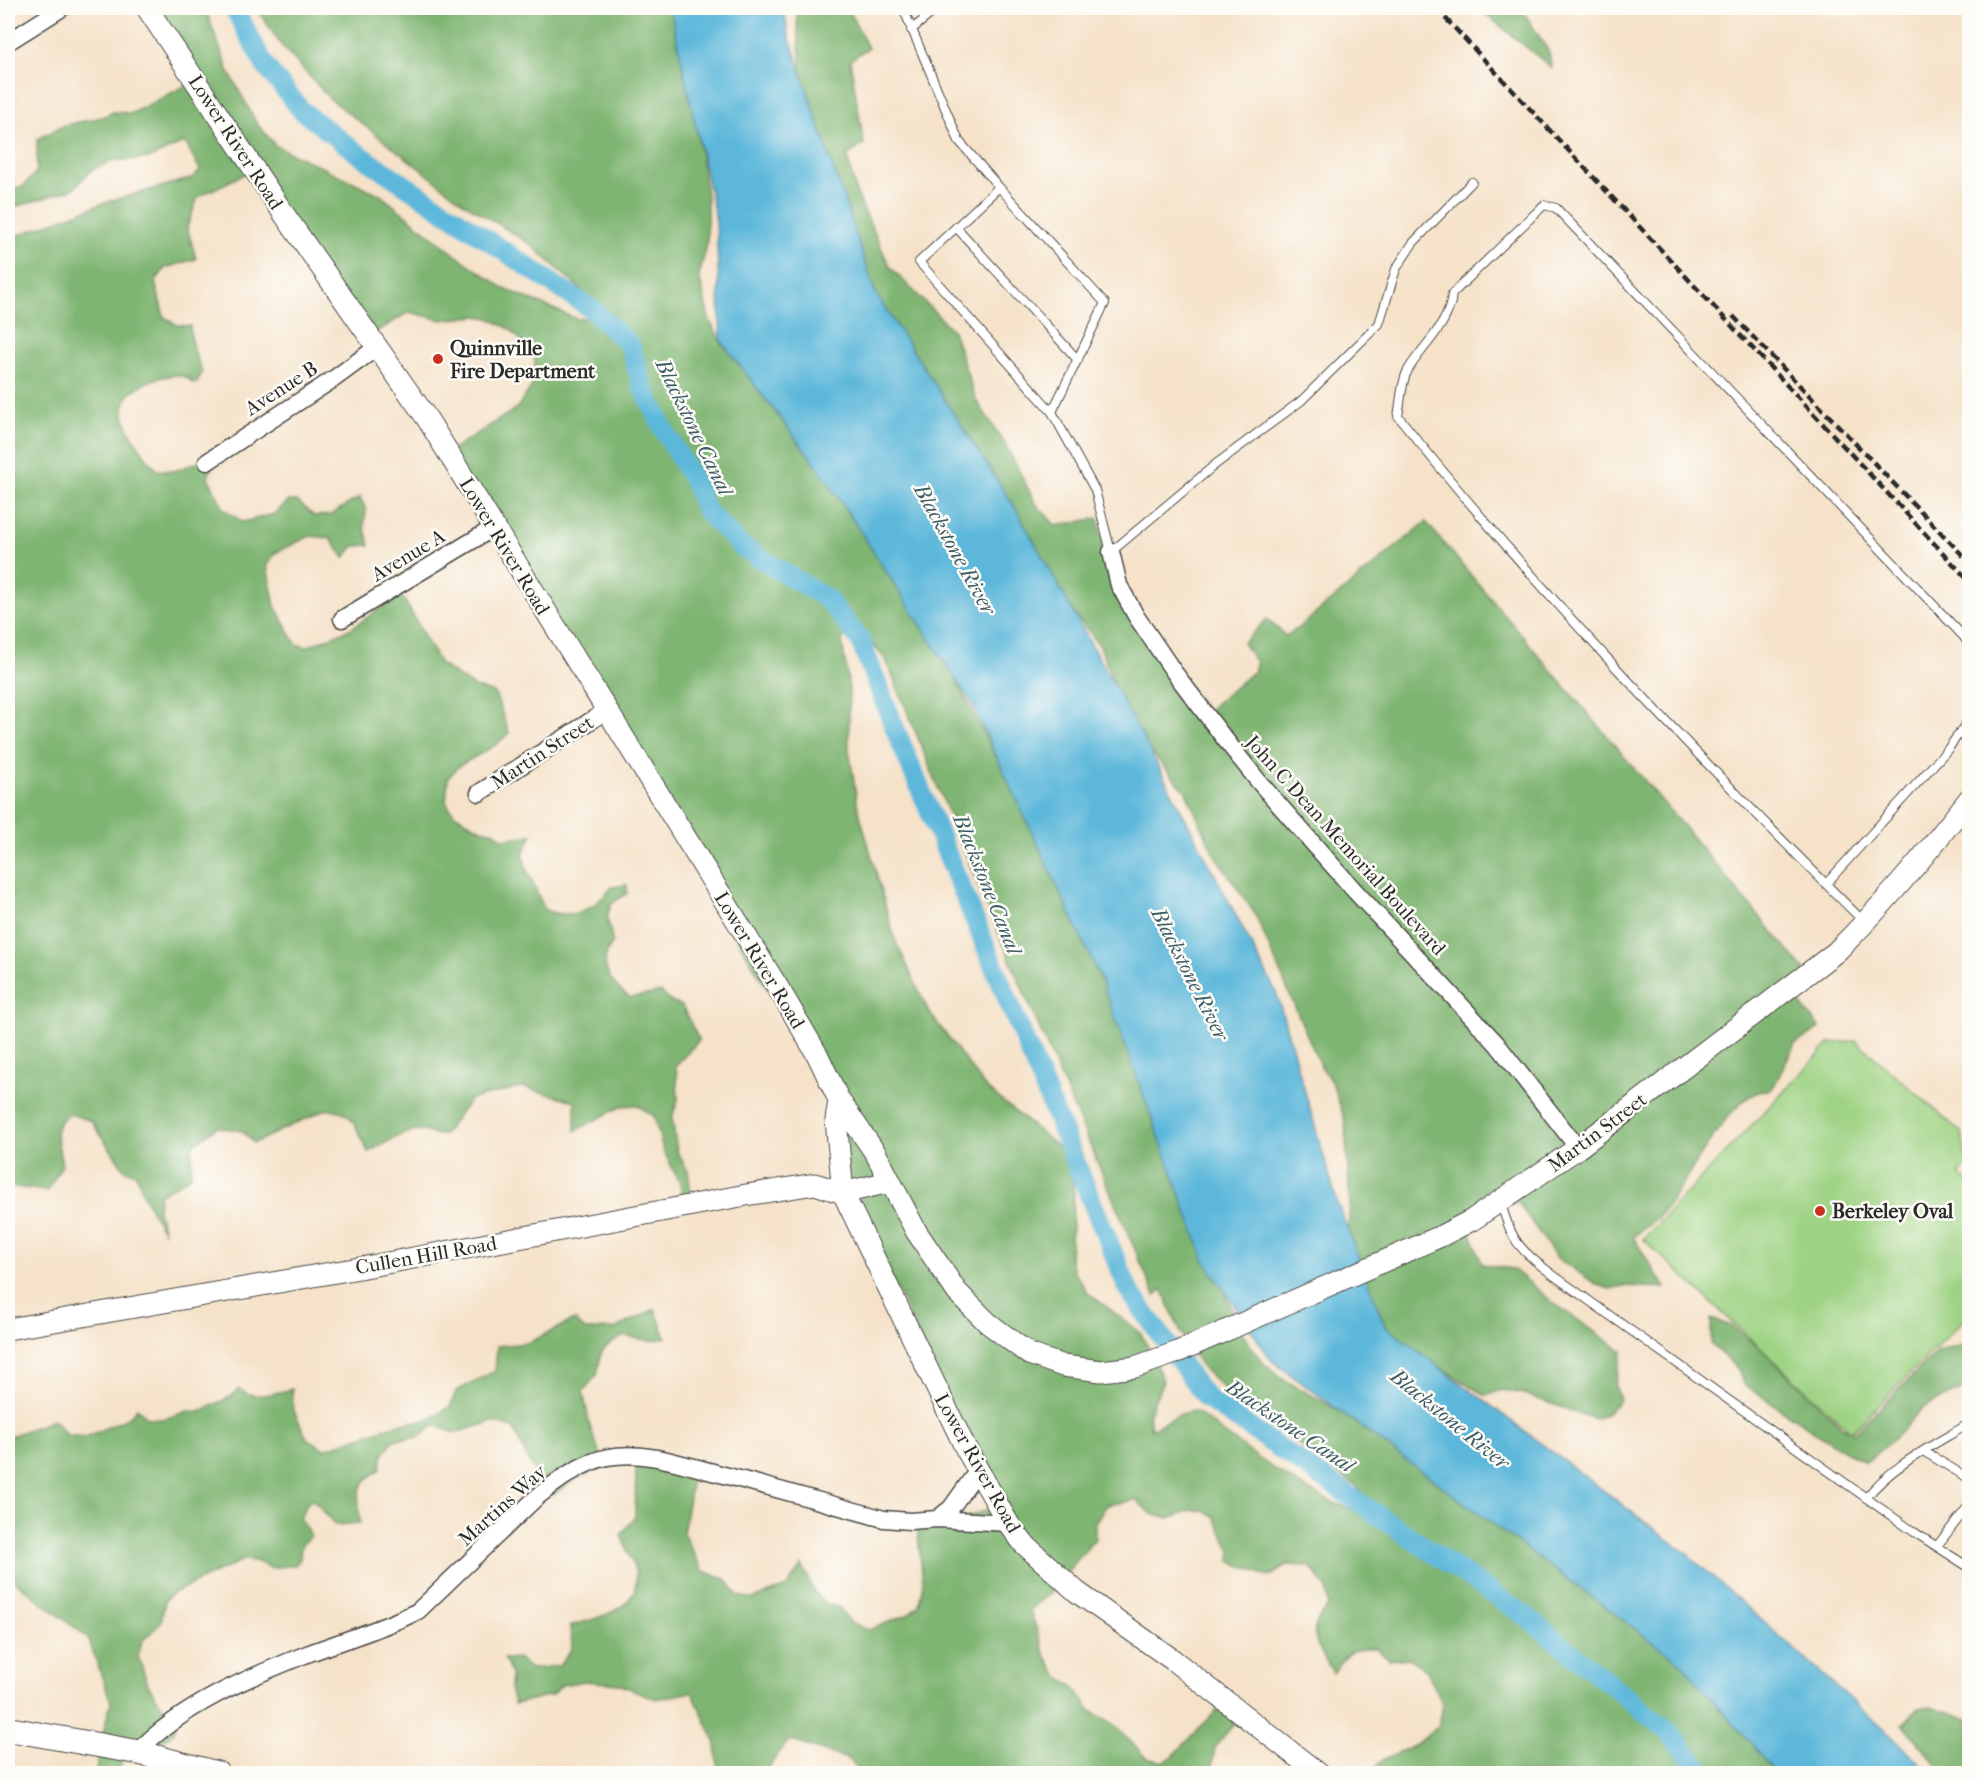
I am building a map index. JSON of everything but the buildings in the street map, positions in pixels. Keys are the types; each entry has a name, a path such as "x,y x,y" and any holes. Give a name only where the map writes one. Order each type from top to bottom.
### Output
{"main road":[{"path":"8,1729 137,1752 219,1773"}],"street":[{"path":"8,42 62,8"},
{"name":"Lower River Road","path":"147,8 286,217 428,420 782,994 818,1056 839,1100 876,1154 916,1231 957,1292 988,1323 1029,1354 1044,1361 1101,1371 1125,1369 1152,1362"},
{"name":"Avenue B","path":"207,462 335,378 376,348"},
{"name":"Avenue A","path":"342,619 495,527"},
{"name":"John C Dean Memorial Boulevard","path":"1111,552 1119,585 1136,616 1174,672 1224,738 1259,782 1355,891 1497,1044 1578,1148"},
{"name":"Martin Street","path":"479,793 606,711"},
{"name":"Martin Street","path":"1152,1362 1441,1236 1501,1203 1578,1148 1836,952 1865,924 1916,866 1970,798"},
{"name":"Lower River Road","path":"839,1100 836,1120 843,1193 978,1470 1008,1523 1032,1551 1077,1592 1173,1660 1319,1773"},
{"path":"843,1193 889,1182"},
{"name":"Cullen Hill Road","path":"8,1329 815,1184 843,1193"},
{"name":"Martins Way","path":"137,1752 156,1733 214,1695 306,1655 399,1621 418,1611 556,1481 606,1457 627,1455 677,1463 884,1519 1008,1523"},
{"path":"937,1519 951,1508 978,1470"}],"lane":[{"path":"903,8 958,141 1105,303 1052,412"},
{"path":"911,30 938,8"},
{"path":"999,186 919,262 1052,412 1095,490 1111,552 1216,464 1301,401 1379,324 1396,269 1413,243 1472,182"},
{"path":"1865,924 1611,664 1462,496 1398,416 1407,372 1440,326 1451,306 1452,294 1544,205 1556,208 1964,637 1970,647"},
{"path":"956,227 1078,360"},
{"path":"1826,884 1948,749 1970,718"},
{"path":"1501,1203 1508,1228 1523,1251 1553,1275 1866,1498 1970,1568"},
{"path":"1866,1498 1878,1484 1923,1451 1970,1423"},
{"path":"1923,1451 1968,1478 1970,1486"},
{"path":"1937,1546 1970,1504"}],"green space":[{"path":"148,8 205,8 228,70 257,124 276,146 379,194 457,256 505,289 577,319 600,316 592,300 529,243 464,203 329,98 282,46 256,8 679,8 707,197 707,244 699,276 709,319 722,344 774,394 922,607 959,686 1124,1001 1218,1275 1241,1332 1262,1362 1283,1379 1364,1425 1573,1584 1643,1622 1699,1671 1718,1707 1781,1773 1373,1773 1380,1761 1414,1745 1439,1726 1443,1704 1427,1671 1409,1658 1389,1660 1376,1648 1360,1649 1350,1653 1333,1673 1315,1639 1316,1624 1328,1606 1327,1589 1310,1566 1288,1565 1269,1577 1230,1561 1231,1551 1214,1516 1204,1511 1192,1510 1169,1518 1152,1514 1136,1500 1107,1505 1095,1522 1095,1539 1067,1572 1064,1581 1030,1610 1046,1657 1057,1675 1073,1686 1091,1711 1117,1727 1146,1758 1164,1762 1173,1756 1226,1701 1243,1713 1215,1747 1212,1768 1202,1773 860,1773 851,1760 789,1740 764,1773 718,1773 716,1744 692,1692 656,1699 619,1684 584,1681 562,1685 552,1695 514,1704 510,1688 511,1674 504,1659 518,1658 531,1669 559,1666 572,1649 571,1626 604,1616 624,1605 631,1597 636,1575 621,1535 635,1517 638,1464 651,1463 693,1472 683,1533 703,1571 726,1579 738,1596 753,1599 787,1587 802,1565 815,1593 824,1603 839,1607 851,1623 869,1630 907,1615 919,1605 923,1582 917,1526 953,1522 996,1507 850,1186 840,1110 446,454 517,408 534,383 535,355 510,329 489,318 476,316 442,320 409,312 368,337 250,171 198,197 187,227 196,259 165,268 155,282 164,317 177,325 190,326 192,344 202,372 197,383 175,375 157,378 140,386 132,392 124,405 126,421 140,449 157,470 174,471 207,459 214,463 208,477 224,509 243,522 274,514 289,501 297,501 314,516 330,515 360,497 366,510 364,527 370,545 354,546 344,558 330,538 310,536 275,553 267,566 275,606 296,644 306,647 350,629 397,597 403,598 440,664 474,687 495,693 509,733 496,745 459,766 448,778 446,802 454,814 481,829 495,832 503,839 532,835 523,854 526,868 545,910 564,914 582,911 606,895 612,887 627,885 627,893 611,904 607,917 613,943 605,958 608,973 617,986 630,998 661,992 671,1002 682,1006 699,1040 676,1065 678,1099 672,1118 677,1151 688,1171 693,1209 684,1208 680,1183 663,1150 654,1116 637,1105 622,1106 575,1131 575,1101 522,1087 471,1099 443,1135 421,1130 414,1131 368,1152 353,1121 342,1112 334,1110 324,1110 254,1143 242,1131 217,1127 192,1146 191,1176 159,1195 158,1211 164,1233 145,1199 137,1175 124,1169 91,1121 70,1114 59,1123 56,1133 62,1165 47,1191 8,1186 8,230 19,235 104,203 192,178 200,170 185,142 150,158 114,161 94,168 73,189 8,209 8,189 23,187 37,171 37,139 65,125 103,117 113,112 132,113 195,81","holes":["847,631 861,631 886,660 982,895 1155,1296 1162,1289 1181,1333 1194,1349 1193,1352 1201,1367 1230,1394 1355,1484 1368,1501 1369,1512 1349,1508 1303,1487 1255,1456 1195,1411 1183,1413 1151,1429 1149,1413 1163,1381 1150,1351 1140,1332 1088,1293 1074,1272 1070,1257 1074,1193 1068,1155 986,1088 929,1012 895,940 858,808 849,749 849,688 842,641"]},
{"path":"796,8 848,8 868,48 850,60 864,144 847,156 856,192 890,267 953,331 976,400 1006,446 1036,504 1056,526 1098,518 1105,550 1135,614 1207,711 1255,670 1256,662 1243,643 1267,619 1286,636 1426,522 1809,975 1794,996 1820,1028 1795,1044 1774,1086 1769,1090 1754,1093 1740,1104 1710,1141 1662,1213 1633,1237 1665,1288 1623,1286 1610,1289 1597,1285 1556,1257 1517,1201 1469,1227 1482,1264 1513,1269 1551,1301 1622,1351 1615,1385 1620,1400 1606,1414 1595,1419 1524,1394 1501,1390 1486,1396 1394,1338 1355,1280 1346,1248 1350,1205 1345,1121 1333,1085 1319,1063 1255,914 1214,854 1186,792 1129,726 1100,646 1043,573 911,387 804,103"},
{"path":"1478,8 1521,8 1549,52 1552,68"},
{"name":"Berkeley Oval","path":"1856,1041 1962,1133 1967,1165 1959,1174 1970,1183 1970,1314 1851,1432 1643,1239 1830,1043"},
{"path":"655,1309 666,1338 651,1341 624,1336 608,1345 601,1353 597,1375 583,1391 590,1427 605,1467 577,1478 553,1495 531,1466 513,1428 492,1422 455,1433 433,1425 419,1437 393,1440 382,1457 381,1469 362,1485 359,1497 360,1523 335,1525 313,1499 308,1502 300,1518 311,1536 301,1546 300,1559 295,1565 271,1568 255,1561 243,1560 173,1593 165,1600 161,1623 142,1641 138,1656 149,1687 176,1726 175,1731 150,1751 123,1756 119,1773 96,1773 98,1753 111,1702 88,1638 8,1577 8,1437 54,1420 67,1435 86,1437 128,1418 137,1408 148,1418 164,1419 188,1411 199,1412 232,1396 239,1389 245,1393 258,1395 292,1389 293,1409 307,1438 324,1449 398,1424 427,1420 450,1407 456,1391 495,1371 497,1346 528,1343 574,1320 585,1330 614,1329"},
{"path":"1711,1319 1731,1326 1761,1349 1842,1427 1854,1433 1938,1351 1969,1344 1969,1386 1922,1408 1898,1435 1866,1462 1839,1448 1743,1384 1738,1369 1711,1345"},
{"path":"1931,1706 1969,1719 1969,1773 1943,1773 1903,1724 1918,1708"}],"water":[{"name":"Blackstone River","path":"670,8 784,8 788,33 876,294 1016,509 1145,741 1276,992 1337,1202 1385,1326 1685,1552 1930,1773 1776,1773 1680,1662 1272,1361 1205,1262 1101,980 972,704 823,474 721,341 716,220"}],"waterway":[{"name":"Blackstone Canal","path":"234,8 266,67 302,111 360,155 594,311 630,345 642,385 665,432 694,482 706,511 742,547 827,599 860,640 1129,1291 1206,1398 1527,1617 1667,1730 1705,1774"}],"railway":[{"path":"1436,8 1970,582"},
{"path":"1733,316 1970,563"}],"place":[{"name":"Quinnville Fire Department","path":"438,359"},
{"name":"Berkeley Oval","path":"1820,1211"}]}
